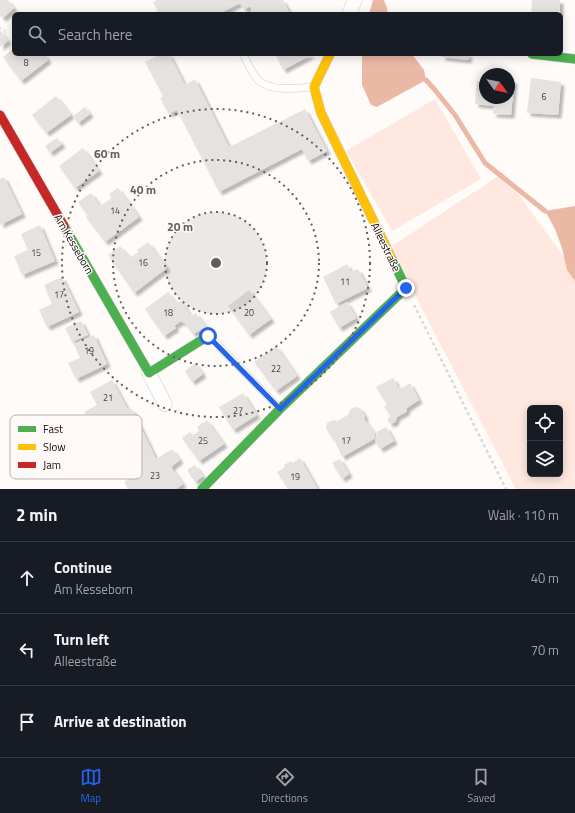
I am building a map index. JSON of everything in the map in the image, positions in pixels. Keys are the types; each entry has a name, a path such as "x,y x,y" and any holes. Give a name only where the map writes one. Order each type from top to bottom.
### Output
{"street":[{"path":"349,12 355,0"},
{"path":"314,87 329,56"},
{"path":"546,56 575,60"},
{"name":"Alleestraße","path":"314,87 321,113 406,288"},
{"name":"Am Kesseborn","path":"0,115 149,373 165,404"},
{"path":"202,489 280,409 406,288"},
{"path":"149,373 208,336"}],"lane":[{"path":"244,56 258,81 273,87 287,89 314,87"},
{"path":"208,336 280,409"}],"path":[{"path":"406,288 506,489"}],"shaded area":[{"path":"373,0 384,0 388,12 370,12"},
{"path":"362,56 414,56 424,70 426,80 377,107 371,105 362,85"},
{"path":"435,99 481,179 392,231 346,151"},
{"path":"503,173 575,272 575,489 516,489 424,313 392,246"},
{"path":"575,206 575,281 567,270 562,248 555,229 545,211"}],"building":[{"path":"0,0 8,0 14,8 3,18 1,16 0,17"},
{"path":"157,0 283,0 289,12 253,12 250,6 244,10 240,3 223,12 158,12 153,2"},
{"path":"532,0 560,0 560,12 531,12"},
{"path":"0,30 8,41 0,47"},
{"path":"12,50 12,56 45,56 48,60 21,81 3,57"},
{"path":"157,56 170,56 185,85 195,79 229,147 305,109 327,151 308,161 302,149 219,192 177,110 169,114 160,98 163,96 145,62"},
{"path":"276,56 309,56 283,70"},
{"path":"442,56 469,56 468,60"},
{"path":"531,78 561,82 558,115 527,113"},
{"path":"477,81 479,81 479,104 512,104 511,115 493,114 494,106 475,104"},
{"path":"56,96 71,115 46,133 32,115"},
{"path":"85,107 90,114 78,123 73,116"},
{"path":"57,138 62,144 50,153 45,146"},
{"path":"83,148 99,171 75,188 59,166"},
{"path":"4,177 22,214 0,225 0,179"},
{"path":"118,188 139,217 105,242 86,217 88,216 78,202 91,193 100,206 112,198 109,194"},
{"path":"40,225 55,261 22,275 14,256 28,250 21,234"},
{"path":"148,242 167,268 134,293 108,255 120,246 130,258 138,252 137,250"},
{"path":"347,264 351,272 358,269 368,288 336,304 323,277"},
{"path":"62,277 79,312 47,327 39,310 52,304 44,285"},
{"path":"249,290 271,319 249,335 228,306"},
{"path":"168,292 177,304 181,301 191,316 196,313 206,327 193,334 184,322 183,323 181,321 174,326 176,328 164,336 145,309"},
{"path":"347,302 356,318 339,328 330,312"},
{"path":"81,321 88,335 72,342 65,328"},
{"path":"94,335 107,364 76,379 68,363 80,358 74,344"},
{"path":"276,346 297,376 276,391 254,362"},
{"path":"195,363 203,374 192,382 185,371"},
{"path":"393,378 398,387 402,388 410,383 419,400 407,408 406,412 397,417 395,422 390,424 387,419 391,417 384,406 387,405 376,387"},
{"path":"112,380 128,410 132,409 135,415 86,415 84,412 97,405 90,392"},
{"path":"243,393 257,415 233,430 219,407"},
{"path":"355,407 360,408 365,416 364,419 375,434 374,439 342,457 333,437 331,437 326,428 327,423 333,420 337,421 348,415 350,410"},
{"path":"207,420 224,444 199,461 182,438 190,432 193,435 199,431 197,427"},
{"path":"386,427 394,441 380,449 375,441 377,432"},
{"path":"142,430 156,459 172,449 180,460 171,467 183,484 176,489 128,489 124,482 128,479 142,479"},
{"path":"300,458 317,488 316,489 288,489 277,472 285,467 284,465 291,461 292,463"},
{"path":"340,459 349,474 342,479 332,463"},
{"path":"195,465 203,476 195,482 187,470"}],"waterway":[{"path":"426,80 455,115 485,163 545,211"}],"traffic: fast":[{"path":"549,56 575,59"},
{"path":"64,226 149,373 208,336"},
{"path":"202,489 280,409 406,288 392,259"}],"traffic: slow":[{"path":"329,56 314,87 321,113 392,259"}],"traffic: jam":[{"path":"0,115 64,226"}],"route":[{"path":"208,336 280,409 406,288"}]}
